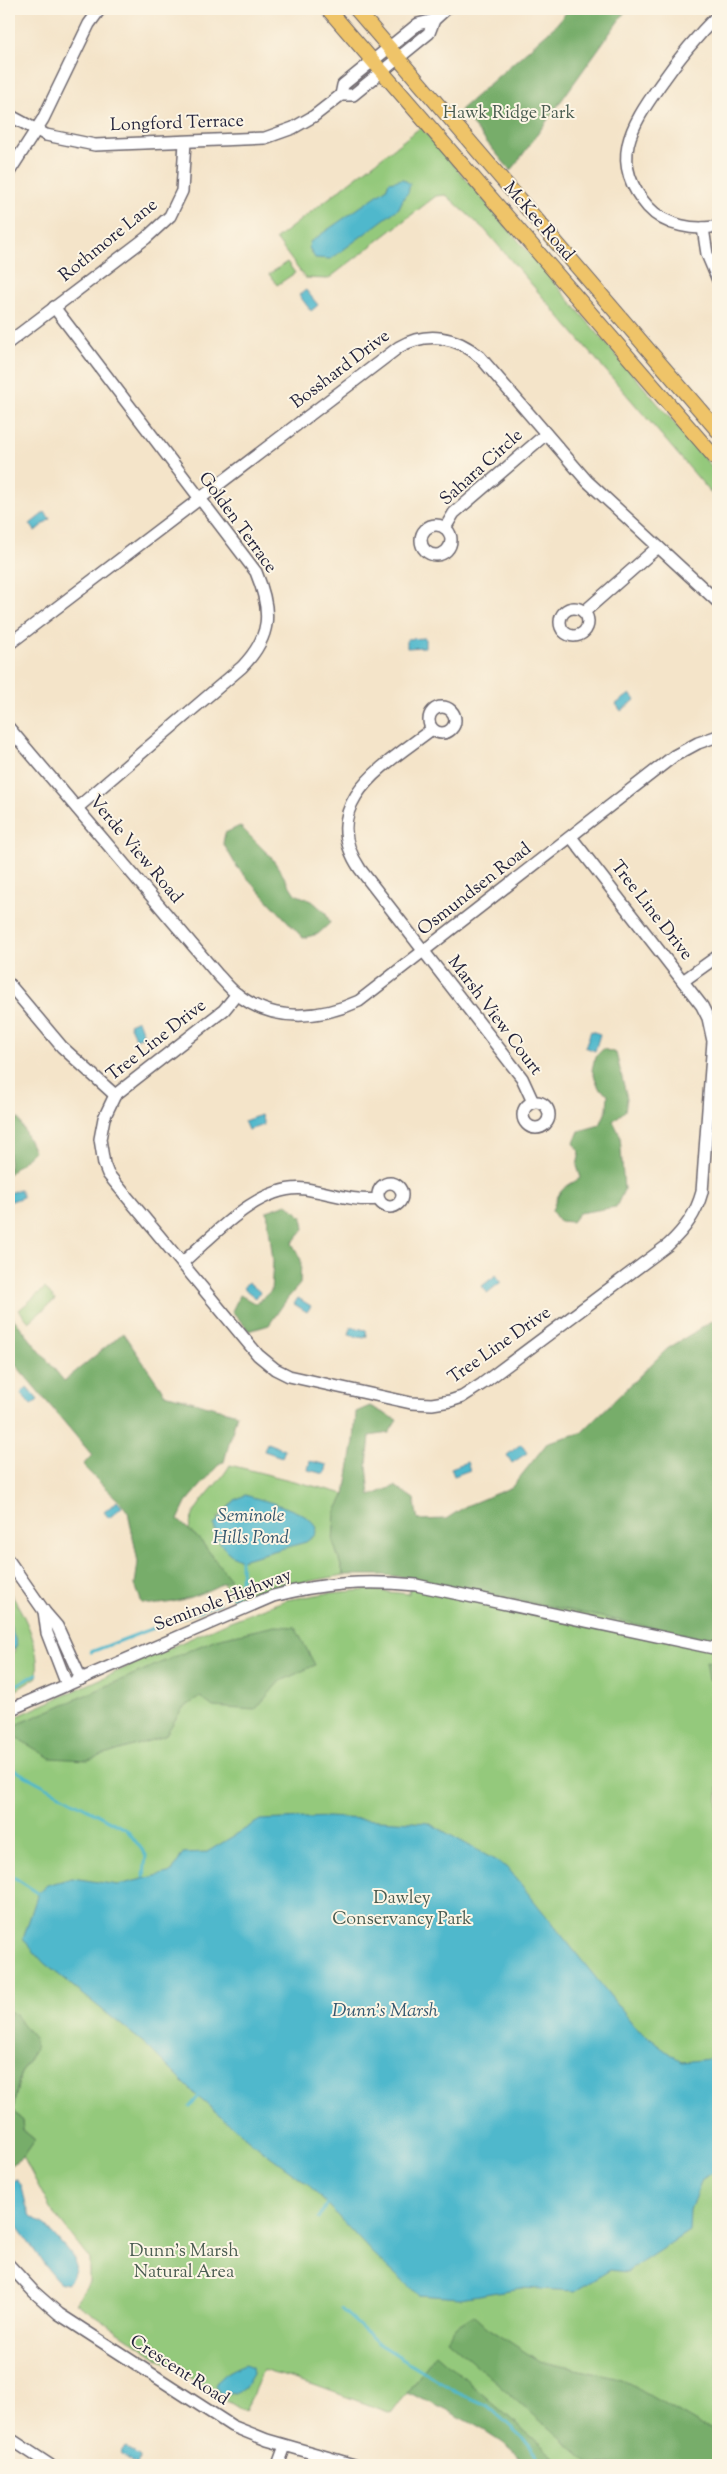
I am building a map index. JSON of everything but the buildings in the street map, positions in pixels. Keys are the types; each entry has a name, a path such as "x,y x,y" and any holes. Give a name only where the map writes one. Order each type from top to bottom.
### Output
{"main road":[{"name":"McKee Road","path":"328,9 718,461"},
{"name":"McKee Road","path":"356,9 718,431"}],"street":[{"path":"9,172 37,131 89,24 100,9"},
{"path":"434,20 446,9"},
{"path":"718,15 680,56 638,117 632,129 627,147 630,178 642,200 651,210 673,223 703,228 718,226"},
{"name":"Longford Terrace","path":"9,116 57,139 95,145 265,138 307,120 341,95 353,95 429,33 434,20"},
{"name":"Longford Terrace","path":"341,95 342,85 388,47 418,24 434,20"},
{"name":"Rothmore Lane","path":"9,342 146,238 170,216 182,191 185,142"},
{"path":"703,228 707,254 718,280"},
{"name":"Golden Terrace","path":"54,307 256,572 266,595 268,614 265,632 256,653 76,808"},
{"name":"Bosshard Drive","path":"9,644 398,347 431,337 448,338 472,350 593,488 718,602"},
{"name":"Sahara Circle","path":"445,528 454,513 546,434"},
{"path":"584,612 658,547"},
{"name":"Verde View Road","path":"9,728 218,975 237,994"},
{"name":"Marsh View Court","path":"432,728 360,788 349,805 346,832 352,856 522,1078 532,1102"},
{"name":"Osmundsen Road","path":"237,994 256,1005 279,1013 304,1016 340,1010 360,1000 674,756 698,743 718,736"},
{"name":"Tree Line Drive","path":"237,994 224,1010 115,1095 101,1128 100,1149 104,1164 116,1185 258,1355 275,1369 304,1380 411,1403 432,1404 462,1397 482,1384 681,1234 699,1204 713,1128 712,1030 702,1006 571,837"},
{"path":"683,981 718,956"},
{"path":"9,984 62,1047 115,1095"},
{"path":"182,1262 248,1207 271,1192 282,1189 299,1189 365,1201 378,1199"},
{"path":"9,1560 44,1611 57,1626 81,1679"},
{"name":"Seminole Highway","path":"9,1710 273,1596 303,1588 360,1582 416,1586 718,1649"},
{"path":"44,1611 47,1633 67,1685"},
{"name":"Crescent Road","path":"9,2265 34,2292 59,2314 232,2426 285,2446 354,2465"},
{"path":"9,2438 50,2465"},
{"path":"278,2465 285,2446"}],"green space":[{"name":"Hawk Ridge Park","path":"569,9 627,9 511,171 460,110 555,26"},
{"path":"421,127 718,474 718,501 485,230 446,195 436,196 328,279 305,278 276,239","holes":["389,182 404,197 399,208 386,189"]},
{"path":"287,262 295,273 277,285 269,274"},
{"path":"240,826 272,858 295,894 312,901 326,913 330,923 318,934 303,938 237,867 223,843 225,833"},
{"path":"603,1049 616,1053 627,1098 625,1111 613,1121 620,1135 624,1190 616,1207 579,1213 572,1222 559,1221 552,1211 559,1194 565,1187 581,1178 577,1166 580,1152 574,1143 579,1131 600,1125 607,1109 608,1094 599,1088 592,1070 595,1057"},
{"path":"18,1118 34,1151 9,1174 9,1124"},
{"path":"287,1204 302,1217 304,1229 292,1243 301,1260 300,1284 269,1325 249,1331 232,1311 240,1295 256,1304 271,1291 273,1261 267,1211"},
{"path":"45,1288 55,1300 29,1322 19,1310"},
{"path":"9,1313 64,1381 123,1333 165,1394 237,1414 224,1462 220,1463 186,1503 178,1520 200,1540 230,1579 187,1598 163,1604 142,1603 135,1585 138,1562 128,1512 87,1470 84,1464 92,1455 9,1357"},
{"path":"712,1321 718,1322 718,1641 412,1578 383,1575 344,1575 333,1542 335,1513 345,1494 354,1441 356,1412 370,1406 397,1420 389,1433 370,1436 367,1465 370,1496 395,1486 414,1499 418,1520 446,1519 466,1506 512,1487 548,1442 581,1433 667,1349"},
{"name":"Dawley Conservancy Park","path":"718,1337 718,2465 564,2465 436,2355 391,2413 314,2385 263,2370 245,2412 153,2355 76,2303 89,2282 89,2258 50,2208 23,2157 35,2140 23,2130 22,2121 13,2110 20,2075 36,2048 13,2013 9,2011 9,1720 225,1623 286,1600 328,1593 368,1590 409,1594 412,1578"},
{"path":"230,1465 345,1494 334,1525 337,1553 344,1575 300,1583 235,1603 223,1583 229,1579 200,1540 189,1530 191,1520 200,1504","holes":["235,1500 272,1551 241,1560 226,1550 218,1518"]},
{"path":"9,1591 31,1632 36,1654 37,1677 9,1695 9,1655 15,1651 9,1621"},
{"path":"275,1626 295,1627 315,1665 279,1682 255,1710 213,1707 200,1697 182,1709 165,1736 88,1760 50,1758 9,1733 9,1728 216,1639"},
{"path":"706,1661 718,1664 718,1684 709,1680"},
{"path":"9,2011 13,2013 34,2038 36,2048 20,2075 13,2109 22,2121 23,2130 35,2140 23,2157 9,2166"},
{"path":"474,2315 487,2327 539,2361 621,2379 700,2425 718,2430 718,2465 591,2465 447,2339 455,2327"},
{"path":"436,2354 564,2465 525,2465 503,2443 472,2423 407,2392"}],"water":[{"path":"403,179 410,184 408,193 399,208 331,259 315,258 309,248 310,242 386,189 389,182"},
{"path":"306,290 318,305 311,311 299,295"},
{"path":"45,512 50,519 35,531 30,524"},
{"path":"425,638 425,647 407,648 407,639"},
{"path":"630,694 635,700 621,711 616,704"},
{"path":"138,1020 144,1036 136,1039 129,1024"},
{"path":"591,1031 600,1034 595,1051 585,1047"},
{"path":"261,1115 264,1125 248,1130 244,1121"},
{"path":"20,1189 23,1197 9,1202 9,1193"},
{"path":"496,1275 501,1282 487,1293 482,1286"},
{"path":"248,1282 260,1292 256,1298 243,1288"},
{"path":"298,1298 311,1306 307,1312 294,1304"},
{"path":"351,1327 366,1330 367,1336 364,1338 349,1335"},
{"path":"27,1387 38,1400 31,1405 21,1393"},
{"path":"267,1443 285,1450 282,1457 264,1451"},
{"path":"521,1444 527,1453 512,1463 507,1455"},
{"path":"310,1461 327,1465 325,1474 308,1470"},
{"path":"467,1462 470,1470 454,1476 451,1468"},
{"name":"Seminole Hills Pond","path":"245,1495 285,1507 305,1516 317,1528 315,1535 306,1542 241,1560 226,1551 219,1542 214,1525 235,1500"},
{"path":"117,1501 122,1507 109,1518 104,1512"},
{"path":"9,1621 17,1645 9,1655"},
{"name":"Dunn's Marsh","path":"328,1817 429,1823 507,1867 636,2028 682,2062 718,2058 718,2170 702,2179 690,2210 689,2231 627,2272 610,2270 575,2291 521,2288 460,2298 418,2295 374,2255 307,2183 259,2148 198,2097 145,2044 44,1963 23,1939 38,1893 47,1885 72,1878 118,1885 172,1872 183,1853 207,1852 260,1820"},
{"path":"17,2180 22,2186 26,2206 31,2216 46,2226 75,2259 74,2273 71,2280 66,2284 59,2282 50,2272 13,2221 9,2209 9,2182"},
{"path":"245,2364 252,2367 253,2374 245,2387 236,2394 220,2392 215,2385 221,2377"},
{"path":"126,2447 140,2457 136,2464 121,2454"}],"waterway":[{"path":"233,1597 240,1585 241,1560"},
{"path":"91,1652 219,1603"},
{"path":"9,1689 37,1674"},
{"path":"9,1767 127,1830 146,1855 144,1877"},
{"path":"9,1874 38,1893"},
{"path":"190,2107 198,2097"},
{"path":"319,2218 327,2203"},
{"path":"341,2309 378,2343 457,2392 488,2406 524,2439 543,2465"}],"park label":[{"name":"Dunn's Marsh Natural Area","path":"184,2262"}]}
